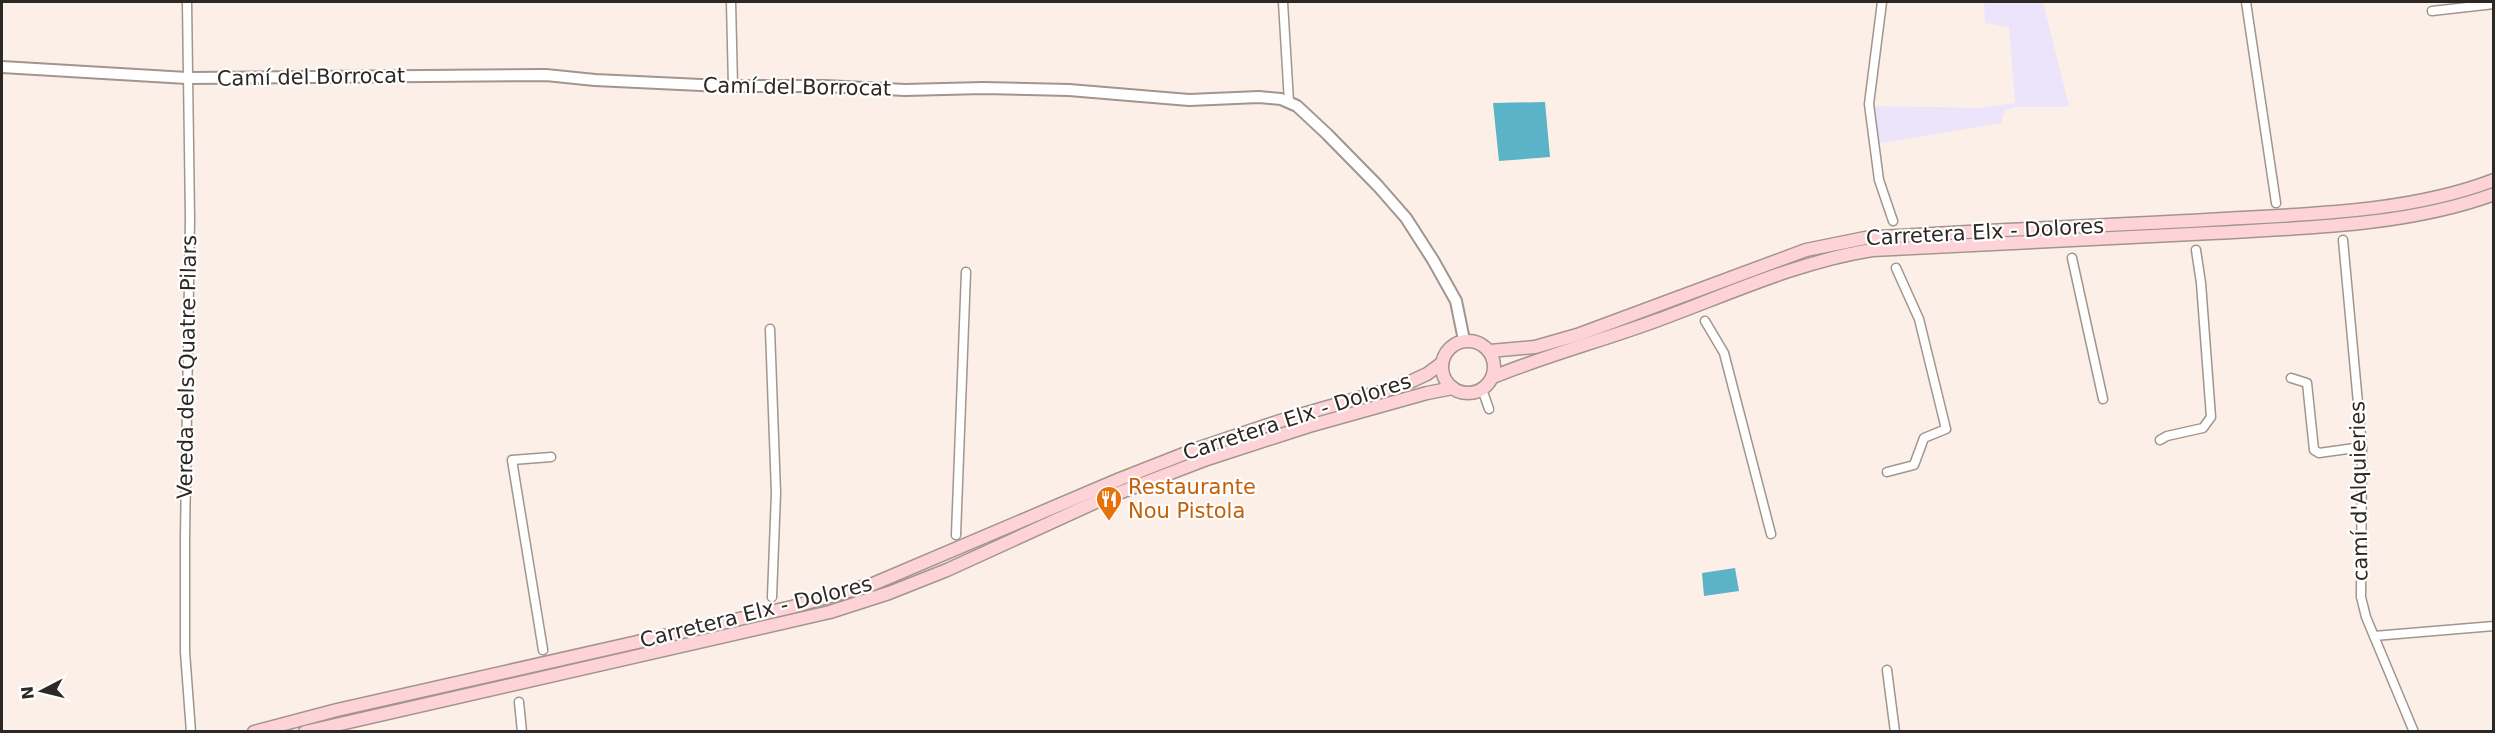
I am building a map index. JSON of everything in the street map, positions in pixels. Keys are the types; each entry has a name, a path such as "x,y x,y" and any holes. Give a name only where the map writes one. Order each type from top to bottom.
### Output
{"main road":[{"name":"Carretera Elx - Dolores","path":"1490,351 1535,346 1577,335 1806,250 1865,238 2288,216 2387,206 2435,198 2493,180"},
{"name":"Carretera Elx - Dolores","path":"1493,377 1656,321 1796,267 1838,255 1872,250 2321,226 2422,214 2461,205 2493,194"},
{"path":"1464,340 1480,343 1490,351 1495,363 1493,377 1482,389 1469,393 1452,388 1444,378 1442,363 1445,353 1451,346 1464,340"},
{"name":"Carretera Elx - Dolores","path":"254,732 839,595 918,567 1059,505 1199,448 1324,407 1401,386 1427,374 1442,363"},
{"name":"Carretera Elx - Dolores","path":"305,732 830,612 889,593 947,570 1098,501 1207,459 1331,419 1452,388"}],"street":[{"name":"Vereda dels Quatre Pilars","path":"187,2 190,219 185,652 191,732"},
{"path":"731,2 733,86"},
{"path":"1283,2 1289,102"},
{"path":"1882,2 1869,104 1879,180 1893,221"},
{"path":"2246,2 2276,203"},
{"path":"2432,11 2493,4"},
{"name":"Camí del Borrocat","path":"2,67 187,78 546,75 595,80 733,86 1069,90 1189,100 1259,97 1281,99 1297,106 1327,134 1378,186 1406,219 1456,301 1464,340"},
{"name":"camí d'Alquieries","path":"2343,240 2362,447 2361,597 2374,636 2414,732"},
{"path":"2160,440 2167,436 2203,428 2211,417 2196,250"},
{"path":"2072,258 2103,399"},
{"path":"1887,472 1914,465 1924,438 1946,429 1919,319 1896,268"},
{"path":"956,535 966,272"},
{"path":"1705,321 1724,352 1771,534"},
{"path":"770,329 776,493 772,597"},
{"path":"2290,378 2307,383 2314,450 2319,453 2362,447"},
{"path":"1482,389 1490,409"},
{"path":"543,650 512,460 551,457"},
{"path":"2374,636 2493,626"},
{"path":"1887,670 1895,732"},
{"path":"519,702 522,732"}],"shaded area":[{"path":"1984,2 2043,2 2069,107 2014,107 2005,110 2001,123 1877,144 1872,106 1981,108 2015,103 2009,27 1985,23"}],"water":[{"path":"1545,102 1550,157 1499,161 1493,103"},
{"path":"1735,568 1739,591 1704,596 1702,573"}],"place":[{"name":"Restaurante Nou Pistola","path":"1109,522"}]}
